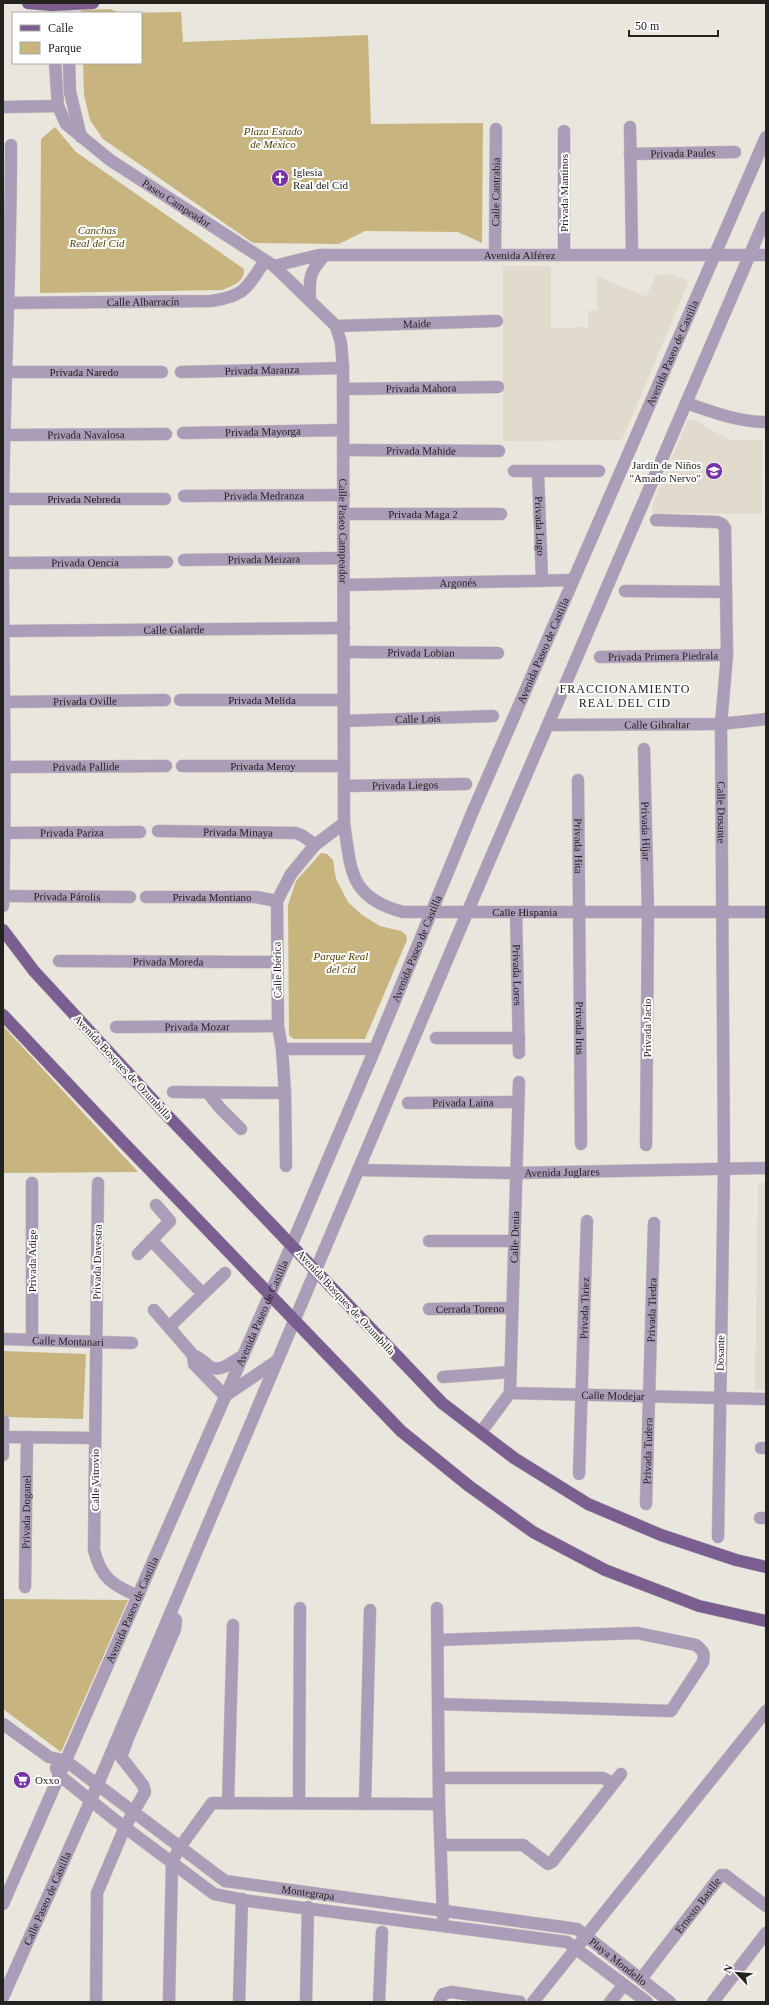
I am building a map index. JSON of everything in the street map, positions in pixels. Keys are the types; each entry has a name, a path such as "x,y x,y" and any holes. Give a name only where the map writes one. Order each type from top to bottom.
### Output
{"main road":[{"path":"28,3 52,9 66,9 93,3"},
{"name":"Avenida Bosques de Ozumbilla","path":"3,930 45,983 165,1113 316,1269 442,1403 514,1458 588,1504 661,1536 736,1560 766,1567"},
{"path":"3,1015 401,1431 469,1486 533,1532 605,1570 699,1606 766,1621"}],"street":[{"name":"Paseo Campeador","path":"55,64 55,92 58,106 66,124 110,160 270,264"},
{"path":"69,64 70,92 81,137"},
{"path":"55,92 70,92"},
{"path":"3,107 58,106"},
{"path":"630,127 632,254"},
{"name":"Calle Cantrabia","path":"495,255 496,129"},
{"name":"Privada Mantinos","path":"564,131 564,254"},
{"name":"Avenida Paseo de Castilla","path":"66,1761 292,1244 572,580 766,137"},
{"path":"3,906 6,767 3,510 7,170 11,145"},
{"name":"Privada Paules","path":"630,154 735,152"},
{"path":"90,1800 170,1614 293,1319 359,1170 467,913 766,218"},
{"path":"310,300 309,281 314,267 325,255"},
{"name":"Avenida Alférez","path":"270,264 325,255 766,255"},
{"name":"Calle Paseo Campeador","path":"270,264 336,326 341,343 343,368 344,494 344,823"},
{"name":"Calle Albarracín","path":"6,303 211,301 231,298 246,290 270,264"},
{"name":"Maide","path":"336,326 497,322"},
{"name":"Privada Maranza","path":"180,372 343,368"},
{"name":"Privada Naredo","path":"5,372 162,372"},
{"name":"Privada Mahora","path":"343,389 498,387"},
{"path":"686,403 728,417 749,422 766,422"},
{"name":"Privada Mayorga","path":"183,433 343,430"},
{"name":"Privada Navalosa","path":"4,440 166,434"},
{"name":"Privada Mahide","path":"343,450 499,451"},
{"path":"514,471 599,471"},
{"name":"Privada Lugo","path":"538,472 542,580"},
{"name":"Privada Medranza","path":"184,496 344,494"},
{"name":"Privada Nebreda","path":"4,499 165,499"},
{"name":"Privada Maga 2","path":"344,514 501,514"},
{"name":"Calle Dosante","path":"656,520 717,522 722,524 725,528 727,655 721,724 724,1168"},
{"name":"Privada Meizara","path":"184,560 344,558"},
{"name":"Privada Oencia","path":"3,563 168,562"},
{"name":"Argonés","path":"344,585 572,580"},
{"path":"625,591 726,592"},
{"name":"Calle Galarde","path":"5,631 344,628"},
{"name":"Privada Lobian","path":"344,652 498,653"},
{"name":"Privada Primera Piedrala","path":"600,657 727,655"},
{"name":"Privada Oville","path":"5,702 165,700"},
{"name":"Privada Melida","path":"180,700 344,700"},
{"name":"Calle Lois","path":"344,721 493,716"},
{"name":"Calle Gibraltar","path":"548,725 721,724 766,719"},
{"name":"Privada Híjar","path":"644,749 648,912"},
{"name":"Privada Pallide","path":"6,767 166,766"},
{"name":"Privada Meroy","path":"182,766 344,766"},
{"name":"Privada Hita","path":"578,780 580,912"},
{"name":"Privada Liegos","path":"344,786 466,784"},
{"name":"Calle Hispania","path":"344,823 352,872 358,887 370,898 384,907 403,912 766,912"},
{"name":"Calle Ibérica","path":"286,1166 285,1093 282,1049 278,1026 276,962 277,901 291,874 315,845 344,823"},
{"name":"Privada Minaya","path":"158,831 296,833 303,836 315,845"},
{"name":"Privada Pariza","path":"5,832 140,832"},
{"name":"Privada Párolis","path":"4,896 130,897"},
{"name":"Privada Montiano","path":"146,897 256,898 277,901"},
{"name":"Privada Lores","path":"516,912 519,1053"},
{"name":"Privada Irus","path":"580,912 581,1144"},
{"name":"Privada Jacio","path":"646,1144 648,912"},
{"name":"Privada Moreda","path":"60,961 276,962"},
{"name":"Privada Mozar","path":"116,1027 278,1026"},
{"path":"436,1038 519,1038"},
{"path":"282,1049 375,1049"},
{"name":"Calle Denia","path":"510,1393 519,1082"},
{"path":"173,1092 209,1094 285,1093"},
{"path":"209,1094 220,1108 241,1129"},
{"name":"Privada Laina","path":"408,1103 518,1102"},
{"name":"Dosante","path":"718,1537 719,1398 724,1168"},
{"name":"Avenida Juglares","path":"359,1170 516,1173 766,1168"},
{"name":"Privada Adige","path":"32,1183 32,1340"},
{"name":"Privada Davestra","path":"96,1342 98,1183"},
{"path":"138,1254 170,1221 156,1205"},
{"name":"Privada Tiriez","path":"579,1474 587,1221"},
{"name":"Privada Tiedra","path":"648,1397 654,1224"},
{"path":"151,1240 203,1294"},
{"path":"429,1241 514,1241"},
{"path":"169,1327 225,1272"},
{"name":"Cerrada Toreno","path":"429,1309 512,1308"},
{"path":"154,1310 193,1355 194,1364 212,1375 225,1396 275,1362"},
{"name":"Calle Montanari","path":"3,1339 132,1343"},
{"name":"Calle Vitrovio","path":"96,1342 94,1550 98,1566 108,1579 118,1587 138,1596"},
{"path":"212,1375 243,1356"},
{"path":"443,1377 510,1372"},
{"path":"481,1432 510,1393"},
{"name":"Calle Modejar","path":"510,1393 581,1396 766,1399"},
{"name":"Privada Tudera","path":"646,1504 648,1397"},
{"path":"3,1420 3,1455"},
{"path":"3,1437 95,1438"},
{"name":"Privada Doganel","path":"25,1587 27,1437"},
{"path":"299,1802 300,1608"},
{"path":"437,1608 439,1804 444,1911 442,1924"},
{"path":"365,1804 370,1610"},
{"path":"96,2002 97,1893 125,1827 144,1792 143,1785 121,1757 176,1629 176,1620 170,1614"},
{"path":"228,1803 233,1625"},
{"path":"438,1640 637,1633 696,1645 705,1655 703,1662 671,1711 439,1704"},
{"path":"533,2002 766,1711"},
{"path":"3,1724 49,1757 66,1761 3,1904"},
{"path":"49,1757 59,1775"},
{"name":"Montegrapa","path":"66,1761 225,1881 577,1929 586,1936"},
{"name":"Montegrapa","path":"59,1775 214,1894 567,1942 576,1948"},
{"path":"439,1778 617,1778 552,1862 548,1864 523,1845 441,1845"},
{"path":"102,1809 112,1795"},
{"name":"Calle Paseo de Castilla","path":"3,1997 90,1800"},
{"path":"169,2002 172,1862 180,1847 212,1803 299,1802 439,1804"},
{"name":"Ernesto Basille","path":"641,1979 722,1875 725,1875 766,1906"},
{"path":"239,2002 242,1899"},
{"path":"306,2002 308,1907"},
{"path":"380,2002 382,1932"},
{"path":"713,2002 766,1933"},
{"name":"Playa Mondello","path":"586,1936 670,2002"},
{"name":"Playa Mondello","path":"576,1948 647,2002"},
{"path":"610,2002 624,1985"},
{"path":"439,2002 443,1994 451,1992 520,2002"}],"shaded area":[{"path":"503,266 551,266 551,328 588,327 588,311 597,310 597,276 646,297 656,275 671,274 689,281 622,440 503,441"},
{"name":"Jardín de Niños \"Amado Nervo\"","path":"688,420 695,420 729,440 763,440 762,514 652,513 653,503"},
{"path":"758,1183 766,1183 766,1390 755,1390"}],"green space":[{"path":"110,9 118,12 81,12 81,10"},
{"name":"Plaza Estado de México","path":"181,12 183,42 368,35 371,124 483,123 482,243 458,232 365,231 339,244 253,243 103,139 90,120 84,95 83,64 142,64 142,13"},
{"name":"Canchas Real del Cid","path":"55,127 76,152 244,269 244,273 240,280 234,285 222,290 40,293 41,139"},
{"name":"Parque Real del cid","path":"321,853 327,854 333,860 336,879 348,902 362,915 380,926 401,931 406,935 407,940 365,1039 294,1039 289,1035 288,905 296,881"},
{"path":"3,1026 138,1172 3,1173"},
{"path":"3,1351 86,1354 83,1419 3,1417"},
{"path":"3,1599 128,1600 61,1752 3,1709"}],"place":[{"name":"Iglesia Real del Cid","path":"280,178"},
{"name":"Jardín de Niños \"Amado Nervo\"","path":"714,471"},
{"name":"Oxxo","path":"22,1780"}],"district":[{"name":"FRACCIONAMIENTO REAL DEL CID","path":"625,696"}]}
